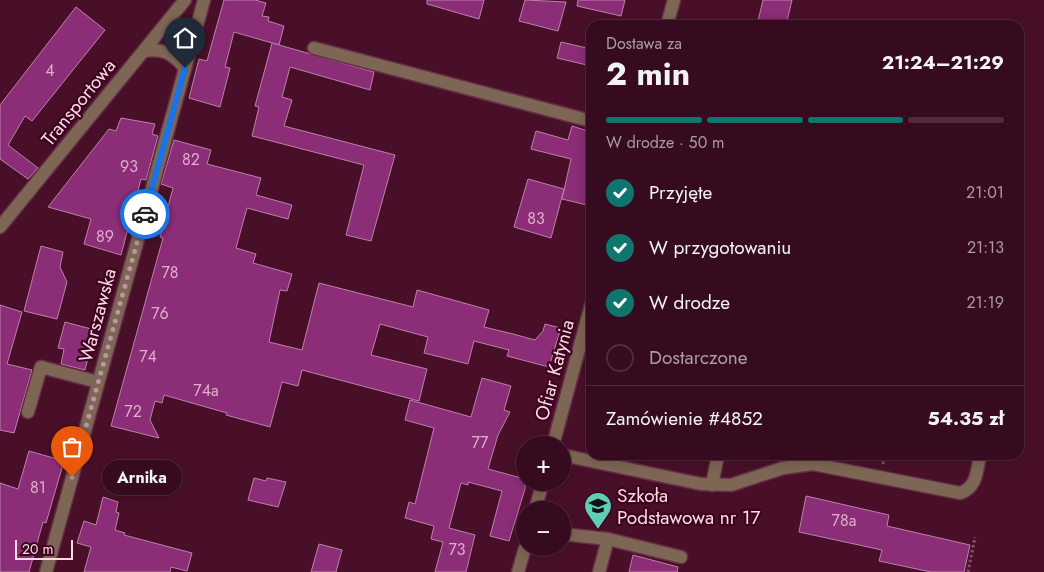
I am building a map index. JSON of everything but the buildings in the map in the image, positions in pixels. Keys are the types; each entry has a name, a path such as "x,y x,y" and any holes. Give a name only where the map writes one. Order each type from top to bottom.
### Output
{"street":[{"name":"Transportowa","path":"0,227 185,0"},
{"name":"Warszawska","path":"46,572 204,0"},
{"path":"668,20 674,0"},
{"path":"314,48 586,120"},
{"path":"144,51 160,49 174,55 185,68"},
{"name":"Ofiar Katynia","path":"555,436 586,324"},
{"path":"28,412 40,367 98,382"},
{"path":"571,457 712,485 731,485 783,468 813,464 960,493 967,491 973,484 979,460"},
{"path":"712,485 717,460"},
{"path":"571,535 608,539 681,557"},
{"path":"599,572 608,539"},
{"path":"518,572 523,556"}],"path":[{"path":"968,572 975,537"}],"way so far":[{"path":"72,477 145,214"}],"place":[{"name":"Arnika","path":"72,477"},
{"name":"Szkoła Podstawowa nr 17","path":"598,530"}],"route":[{"path":"145,214 185,68"}]}
